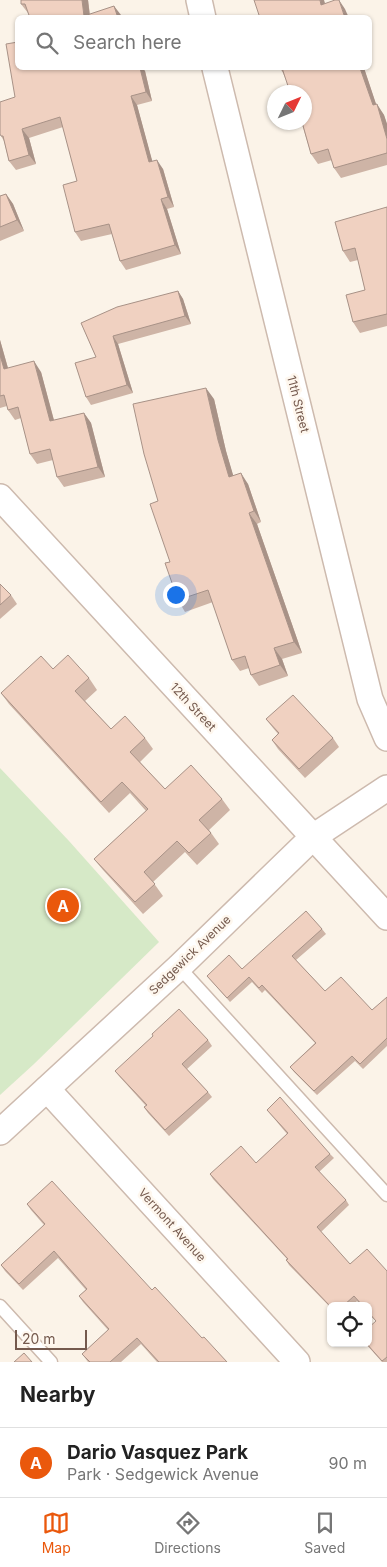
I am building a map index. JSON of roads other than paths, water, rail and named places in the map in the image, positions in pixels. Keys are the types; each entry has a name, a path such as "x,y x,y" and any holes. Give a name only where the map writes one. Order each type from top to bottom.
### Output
{"street":[{"path":"199,0 202,15"},
{"name":"11th Street","path":"215,70 370,699 387,738"},
{"name":"12th Street","path":"0,497 387,917"},
{"name":"Sedgewick Avenue","path":"0,1132 179,967 313,837 387,788"},
{"name":"Vermont Avenue","path":"47,1089 297,1362"}],"lane":[{"path":"179,967 387,1195"},
{"path":"0,1306 51,1362"}],"place":[{"name":"Dario Vasquez Park","path":"63,906"}]}
